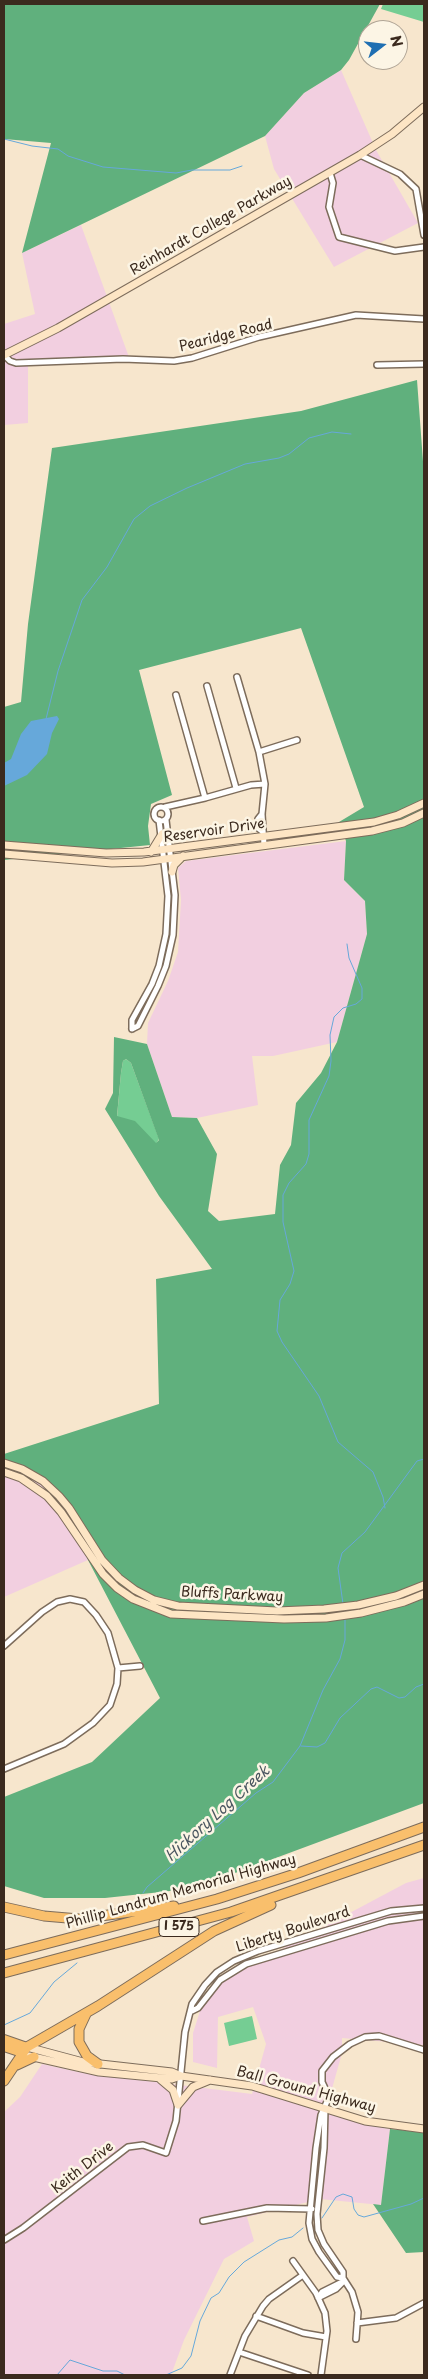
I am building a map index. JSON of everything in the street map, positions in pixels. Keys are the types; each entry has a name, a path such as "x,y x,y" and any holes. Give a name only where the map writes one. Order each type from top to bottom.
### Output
{"highway":[{"name":"Phillip Landrum Memorial Highway","path":"4,1955 217,1899 298,1873 422,1828"},
{"name":"I 575","path":"4,1972 232,1912 352,1872 424,1845"},
{"path":"14,2069 24,2050 228,1923 352,1872"},
{"path":"4,1907 44,1916 79,1919 217,1899"},
{"path":"87,2012 80,2022 79,2042 87,2056 98,2064"},
{"path":"4,2081 24,2061 34,2057"}],"main road":[{"name":"Reinhardt College Parkway","path":"4,355 63,326 330,173 392,134 424,107"},
{"name":"Reservoir Drive","path":"4,845 121,854 151,852 382,820 424,803"},
{"name":"Reservoir Drive","path":"4,854 112,862 167,858 372,831 403,823 424,813"},
{"path":"151,852 162,834"},
{"path":"172,872 177,861 184,856"},
{"name":"Bluffs Parkway","path":"4,1463 22,1469 42,1481 70,1508 102,1560 119,1578 135,1590 154,1600 178,1606 277,1611 350,1606 396,1596 424,1585"},
{"name":"Bluffs Parkway","path":"4,1472 21,1478 47,1496 61,1512 102,1574 133,1599 171,1614 284,1620 335,1616 361,1613 404,1602 424,1594"},
{"path":"76,1534 83,1530"},
{"path":"235,1609 235,1617"},
{"path":"4,2039 24,2050"},
{"name":"Ball Ground Highway","path":"4,2047 98,2064 172,2072 181,2076 252,2086 371,2122 424,2129"},
{"name":"Ball Ground Highway","path":"24,2050 34,2057 100,2072 172,2079 181,2076"},
{"path":"158,2077 170,2086 178,2105 193,2088 212,2080"}],"street":[{"path":"360,155 400,174 416,189 424,234"},
{"path":"330,173 333,182 328,207 339,237 395,251 424,247"},
{"name":"Pearidge Road","path":"4,355 10,361 16,362 123,359 174,361 192,358 252,339 356,315 424,319"},
{"path":"377,365 424,364"},
{"path":"237,677 259,752 264,784 262,814 266,818 263,835 264,846"},
{"path":"206,686 236,788"},
{"path":"176,695 205,798"},
{"path":"259,752 297,740"},
{"path":"167,858 172,872 175,902 173,935 158,986 138,1026 132,1029 132,1020 152,984 163,956 168,905 167,858 159,820 155,817 155,810 158,807 183,804 236,788 264,784"},
{"path":"166,850 166,820 169,813 183,804"},
{"path":"165,807 169,813"},
{"path":"159,820 166,820"},
{"path":"4,1646 42,1612 57,1602 70,1599 84,1602 96,1615 112,1642 118,1668 117,1684 110,1705 92,1723 64,1744 4,1769"},
{"path":"118,1668 140,1666"},
{"name":"Liberty Boulevard","path":"181,2076 185,2028 192,2010 192,2004 209,1980 225,1966 244,1956 391,1911 424,1908"},
{"name":"Liberty Boulevard","path":"192,2010 198,2008 211,1989 224,1977 246,1964 388,1920 424,1916"},
{"path":"356,2339 358,2312 352,2292 344,2280 343,2272 320,2237 317,2221 324,2148 325,2109 328,2097 322,2082 322,2071 333,2057 350,2044 365,2037 379,2036 424,2050"},
{"name":"Keith Drive","path":"4,2240 23,2228 128,2147 143,2145 166,2153 172,2136 181,2076"},
{"path":"325,2109 321,2115 316,2148 309,2208 310,2231 315,2246 337,2277 344,2280"},
{"path":"203,2221 264,2209 317,2209"},
{"path":"293,2261 318,2298 325,2315 326,2337 322,2375"},
{"path":"230,2375 256,2316 269,2299 303,2275"},
{"path":"318,2298 336,2290 344,2280"},
{"path":"357,2323 396,2318 424,2303"},
{"path":"256,2316 303,2333 326,2337"},
{"path":"239,2352 308,2375"}],"shaded area":[{"path":"341,70 376,150 418,223 334,267 274,169 265,136 304,93"},
{"path":"81,225 130,360 28,363 28,423 4,425 4,324 35,314 22,253"},
{"path":"346,841 344,880 365,901 367,934 337,1042 273,1056 252,1056 258,1105 197,1118 172,1117 147,1044 148,1023 168,981 178,952 181,900 178,868 186,861"},
{"path":"4,1464 27,1472 47,1487 72,1518 88,1560 4,1597"},
{"path":"424,1878 424,2045 342,2038 342,2053 326,2110 390,2129 381,2205 320,2199 247,2217 254,2241 224,2259 184,2340 171,2375 4,2374 4,2112 20,2097 42,2064 83,2073 252,2094 266,2044 253,2007 218,2017 217,2068 193,2062 193,2033 201,2008 215,1987 248,1967 406,1883"}],"green space":[{"path":"4,4 380,4 371,20 358,20 358,44 341,70 304,93 265,136 22,253 51,143 4,139"},
{"path":"383,4 424,4 424,22 381,9"},
{"path":"417,380 424,475 424,1803 219,1879 170,1891 105,1898 44,1898 4,1886 4,1797 92,1762 160,1698 88,1560 72,1518 47,1487 27,1472 4,1464 4,1454 159,1404 156,1279 212,1269 159,1196 105,1109 113,1093 114,1037 147,1044 172,1117 197,1118 217,1154 208,1211 219,1221 275,1214 280,1165 291,1145 296,1103 321,1073 337,1042 367,934 365,901 344,880 346,841 339,822 364,807 301,628 139,670 172,795 151,804 148,826 150,845 4,860 4,707 21,702 28,624 52,448 301,411","holes":["126,1059 131,1063 159,1140 156,1143 135,1121 117,1116 123,1061"]},
{"path":"126,1059 131,1063 159,1139 156,1144 117,1117 121,1073 123,1061"},
{"path":"252,2016 257,2039 229,2046 224,2023"},
{"path":"390,2129 424,2132 424,2252 406,2253 373,2204 381,2205"}],"water":[{"path":"57,716 59,719 52,733 47,754 27,775 4,786 4,763 11,759 21,734 31,721"}],"waterway":[{"path":"4,139 32,146 58,149 68,156 103,167 176,173 192,170 230,170 242,166"},
{"path":"46,719 58,671 82,600 107,567 134,519 150,506 187,488 245,464 279,458 289,454 309,438 332,432 351,434"},
{"path":"347,944 349,958 362,988 362,999 356,1004 343,1008 334,1017 330,1035 331,1061 329,1076 309,1120 309,1154 306,1164 289,1183 283,1195 283,1222 294,1271 290,1284 280,1300 277,1331 282,1342 319,1396 338,1442 373,1472 383,1497 385,1508"},
{"name":"Hickory Log Creek","path":"343,1604 338,1568 342,1553 365,1532 417,1461 424,1459"},
{"name":"Hickory Log Creek","path":"143,1893 147,1887 256,1793 273,1782 300,1746 323,1690 340,1659 345,1640 345,1618"},
{"path":"301,1746 317,1747 325,1743 340,1718 371,1689 377,1687 399,1698 405,1697 416,1687 424,1684"},
{"name":"Hickory Log Creek","path":"4,2025 30,2013 54,1982 77,1963"},
{"path":"322,2218 336,2197 343,2194 352,2197 354,2209 358,2215 364,2217 411,2204 424,2198"},
{"path":"166,2375 182,2368 191,2356 200,2321 211,2298 219,2293 229,2277 244,2262 279,2240 292,2237 303,2228"},
{"path":"57,2375 70,2360 103,2371 117,2371 125,2375"},
{"path":"148,2375 155,2375"}]}
